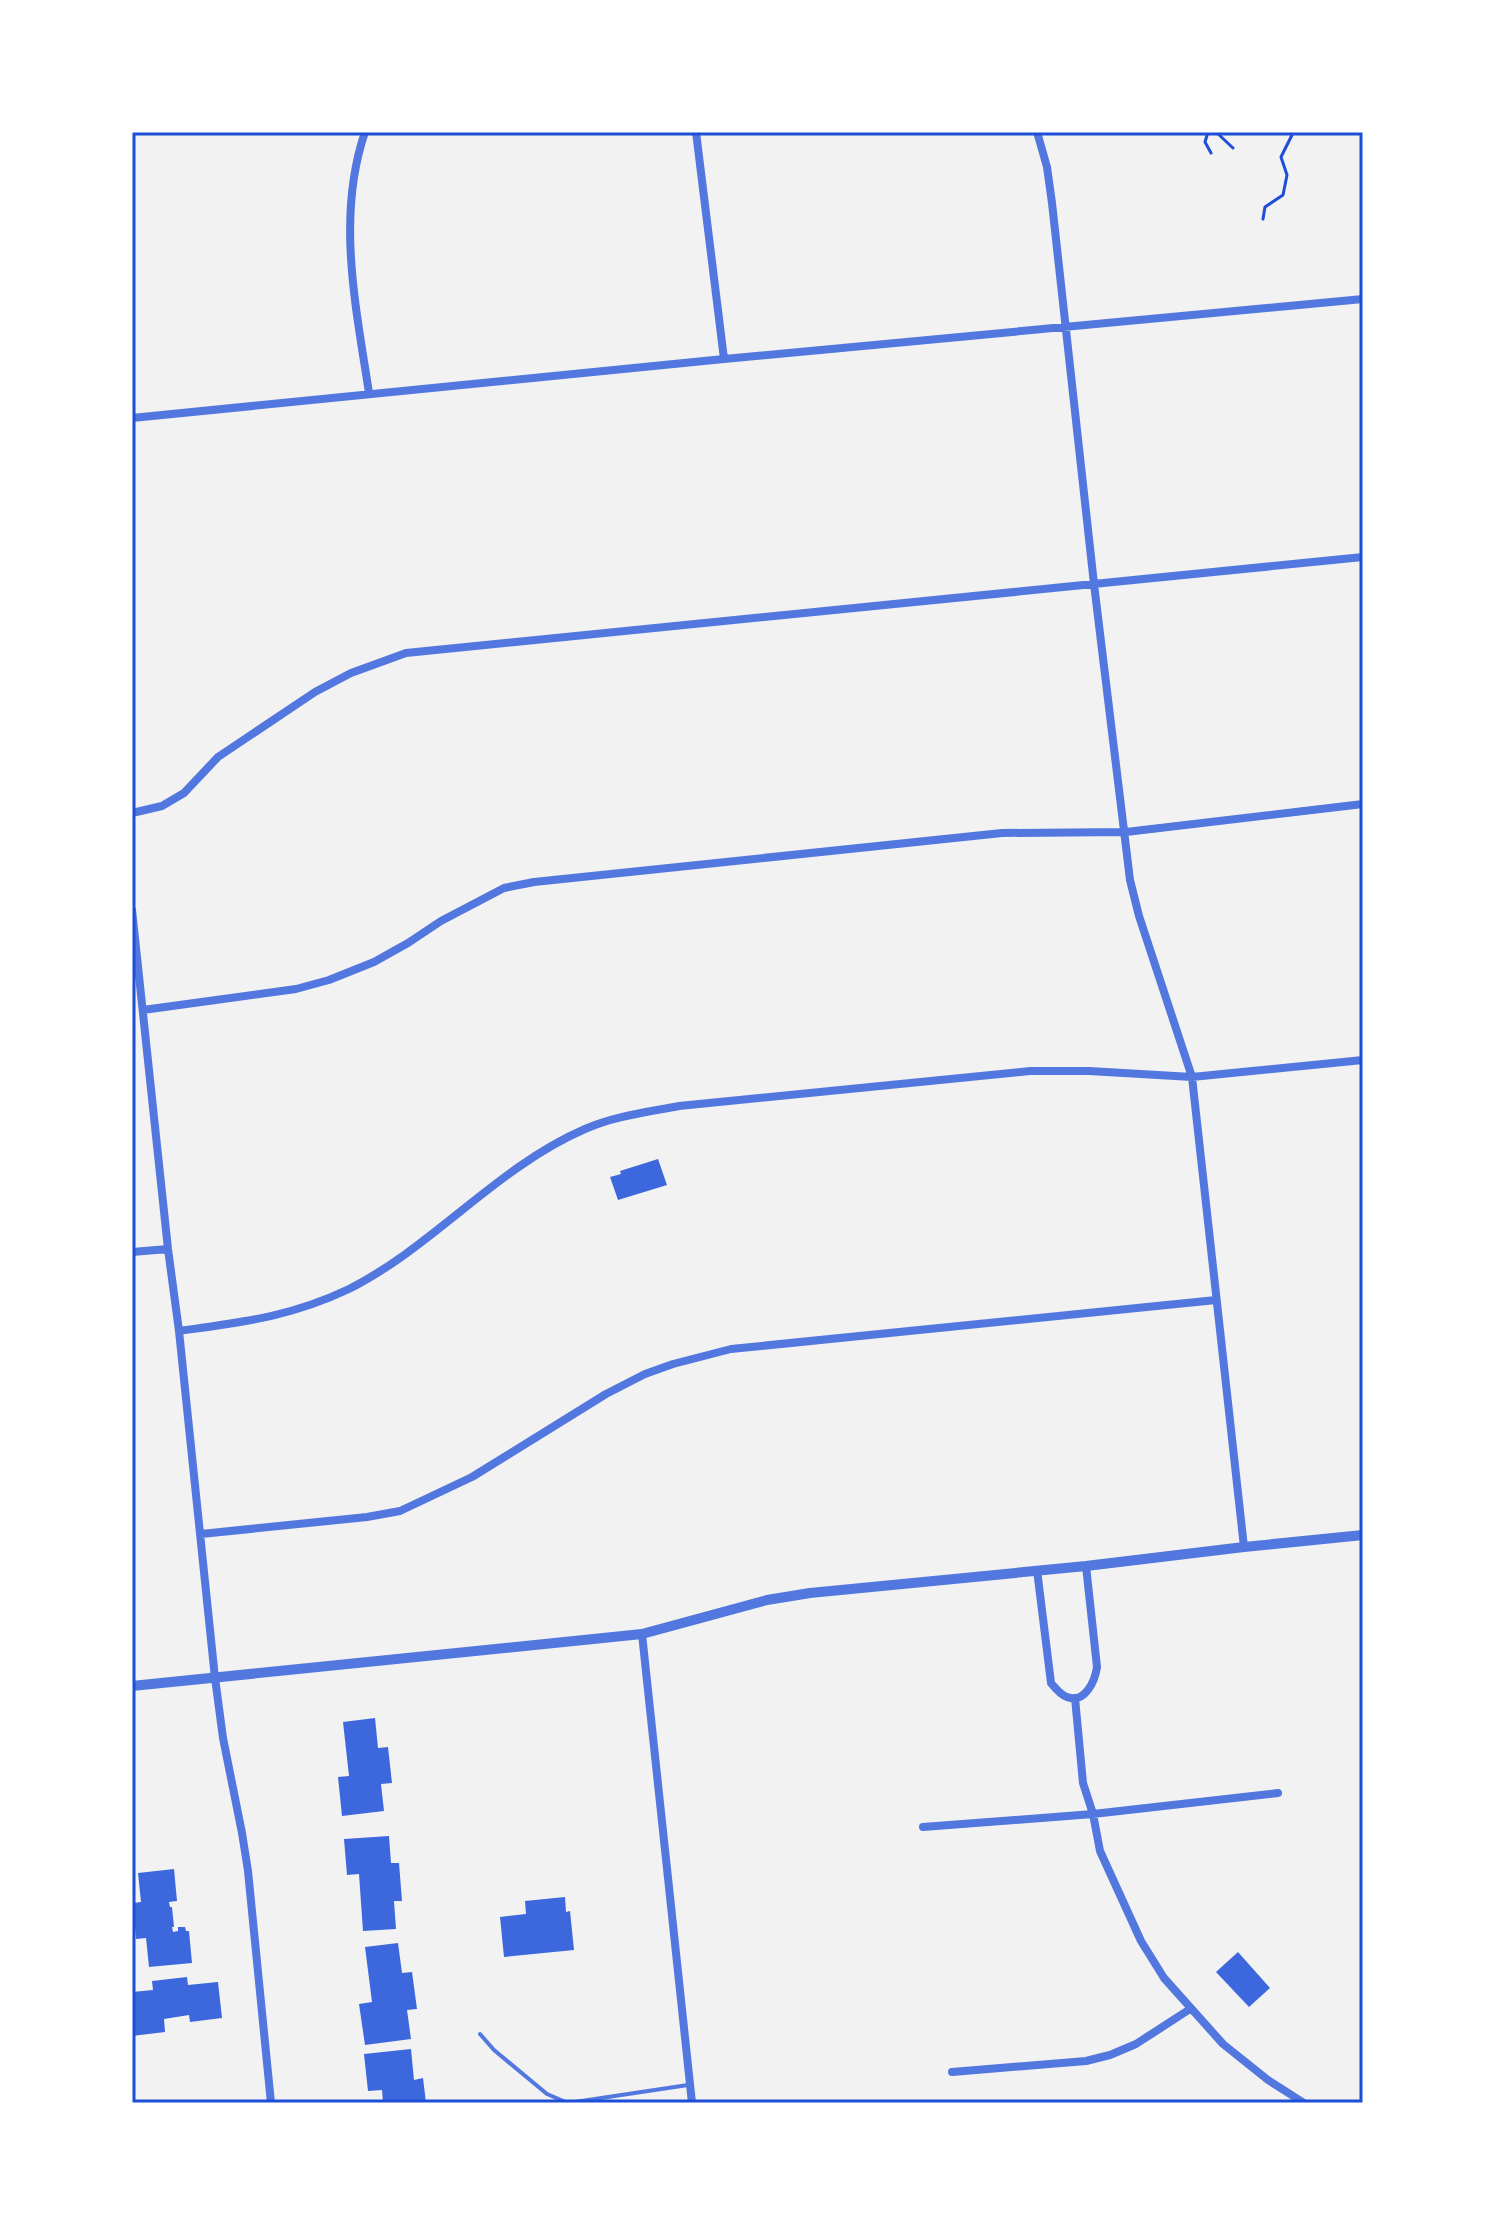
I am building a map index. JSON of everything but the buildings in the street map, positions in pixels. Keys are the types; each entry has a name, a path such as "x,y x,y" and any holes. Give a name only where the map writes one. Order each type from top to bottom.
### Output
{"street":[{"path":"365,132 349,222 350,262 369,393"},
{"path":"696,132 724,359"},
{"path":"1037,132 1047,167 1130,880 1192,1077 1244,1547"},
{"path":"132,418 1363,299"},
{"path":"132,813 162,806 184,793 218,757 315,692 351,673 406,653 1363,557"},
{"path":"143,1010 296,989 329,980 374,962 441,921 504,888 534,882 1002,833 1126,832 1363,804"},
{"path":"132,910 215,1678 248,1871 271,2103"},
{"path":"179,1331 266,1319 306,1308 351,1287 394,1262 521,1166 597,1123 679,1106 1030,1071 1192,1077 1363,1060"},
{"path":"132,1252 168,1249"},
{"path":"201,1534 400,1511 472,1477 606,1394 645,1374 731,1349 1216,1300"},
{"path":"132,1686 642,1634 767,1600 810,1593 1363,1535"},
{"path":"1037,1570 1051,1683 1066,1697 1075,1698 1086,1693 1096,1679 1097,1667 1086,1566"},
{"path":"642,1634 692,2103"},
{"path":"1075,1698 1083,1783 1100,1851 1141,1941 1164,1978 1223,2044 1268,2080 1304,2103"},
{"path":"923,1827 1093,1814 1278,1793"},
{"path":"952,2072 1086,2061 1110,2055 1136,2044 1190,2009"}],"lane":[{"path":"480,2034 494,2050 547,2094 560,2101 613,2100 690,2085"}],"path":[{"path":"1208,132 1205,142 1211,153"},
{"path":"1216,132 1233,148"},
{"path":"1263,219 1265,207 1283,195 1287,175 1281,157 1292,135"}]}
